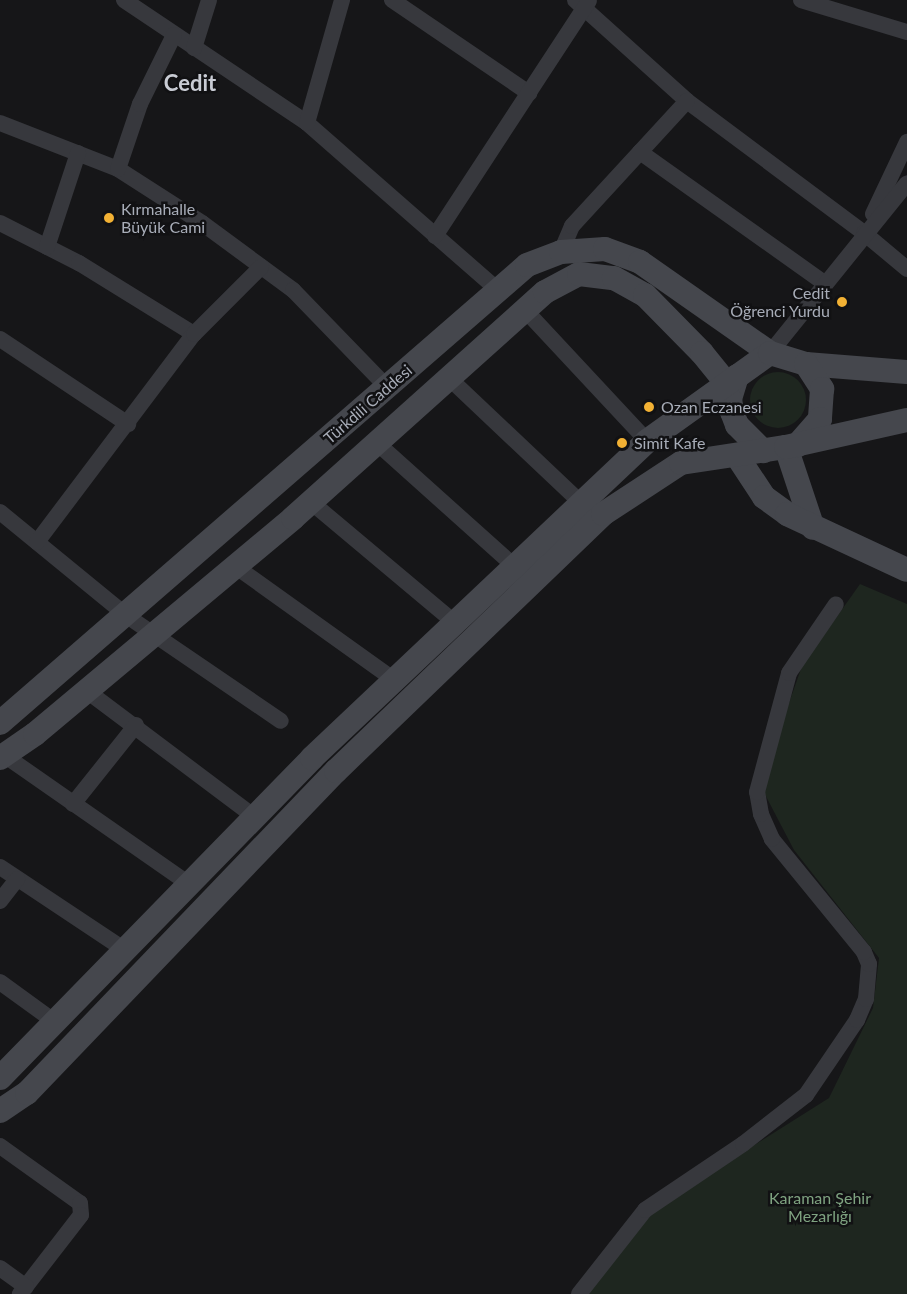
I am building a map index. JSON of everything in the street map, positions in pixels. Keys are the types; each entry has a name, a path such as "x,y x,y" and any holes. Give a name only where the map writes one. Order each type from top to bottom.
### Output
{"main road":[{"name":"Türkdili Caddesi","path":"3,714 127,616 527,265 561,252 605,249 640,262 770,353"},
{"name":"Türkdili Caddesi","path":"2,757 87,691 311,502 545,292 579,274 614,278 645,295 732,380"},
{"path":"0,1078 255,817 394,680 647,441 770,353 806,364 907,372"},
{"path":"782,447 812,432 824,405 822,389 806,364"},
{"path":"732,380 730,399 737,426 782,447 813,528"},
{"path":"5,1102 27,1093 336,771 603,514 681,463 737,456 907,420"},
{"path":"737,456 764,497 813,528 907,570"}],"street":[{"path":"124,0 306,123 498,290"},
{"path":"194,48 208,0"},
{"path":"306,123 342,0"},
{"path":"392,0 529,93"},
{"path":"801,0 907,32"},
{"path":"435,236 529,93 583,3 687,101 864,232 907,269"},
{"path":"118,169 140,104 174,34"},
{"path":"561,252 572,226 687,101"},
{"path":"0,123 118,169 293,290 387,387"},
{"path":"864,232 907,142"},
{"path":"640,152 824,283"},
{"path":"47,247 78,153"},
{"path":"770,353 864,232 904,192"},
{"path":"0,223 47,247 194,334"},
{"path":"37,542 194,334 261,267"},
{"path":"525,310 647,441"},
{"path":"0,339 128,424"},
{"path":"449,378 581,503"},
{"path":"377,443 514,566"},
{"path":"311,502 455,623"},
{"path":"0,512 127,616 281,721"},
{"path":"235,567 394,680"},
{"path":"579,1294 645,1210 743,1144 806,1095 857,1020 866,999 869,964 864,952 772,839 761,814 758,792 789,673 836,604"},
{"path":"87,691 136,725 255,817"},
{"path":"73,804 136,725"},
{"path":"2,757 189,884"},
{"path":"0,867 125,950"},
{"path":"0,901 17,879"},
{"path":"0,982 55,1022"},
{"path":"0,1146 80,1203 81,1215 23,1290 0,1268"}],"green space":[{"path":"772,372 784,372 794,376 802,384 806,400 802,416 794,424 784,428 772,428 762,424 754,416 750,406 750,394 754,384 762,376"},
{"name":"Karaman Şehir Mezarlığı","path":"860,584 907,604 907,1294 582,1294 651,1210 829,1098 873,1008 879,958 794,850 760,785 802,666"}],"place":[{"name":"Kırmahalle Büyük Cami","path":"109,218"},
{"name":"Cedit Öğrenci Yurdu","path":"842,302"},
{"name":"Ozan Eczanesi","path":"649,407"},
{"name":"Simit Kafe","path":"622,443"}],"district":[{"name":"Cedit","path":"190,83"}]}
